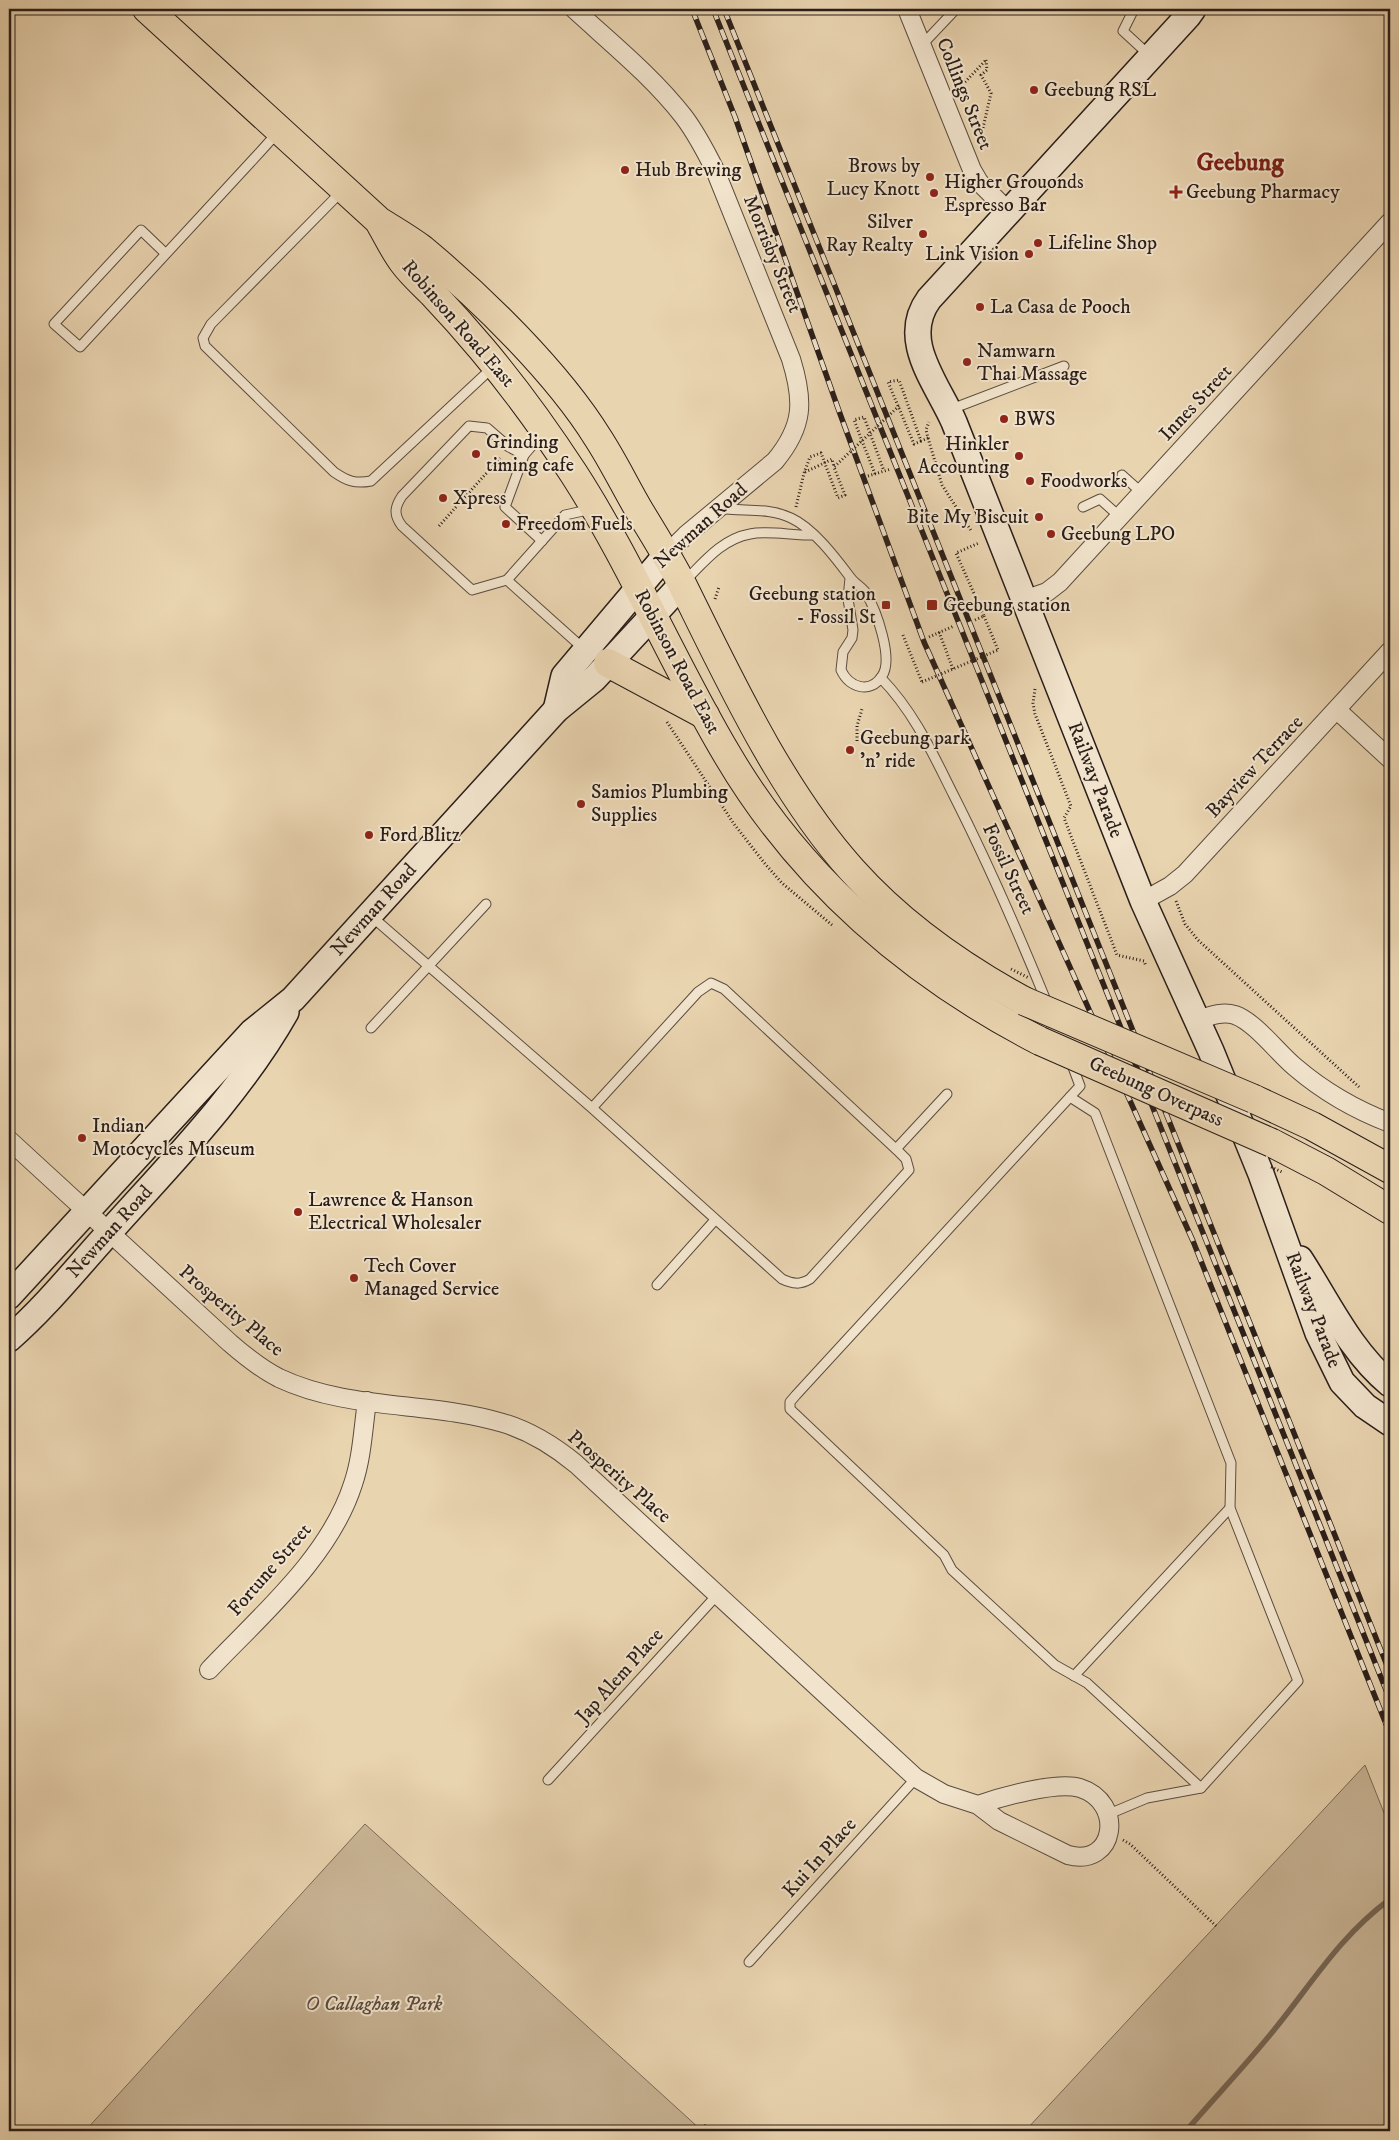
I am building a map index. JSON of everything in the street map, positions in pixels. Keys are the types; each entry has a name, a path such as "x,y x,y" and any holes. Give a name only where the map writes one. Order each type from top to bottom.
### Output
{"main road":[{"name":"Robinson Road East","path":"147,9 379,221 421,248 505,326 551,375 597,436 682,584 706,633 776,762 812,818 851,869 878,898 932,945 962,966 1024,1001"},
{"path":"1009,212 1194,11"},
{"name":"Railway Parade","path":"1009,212 929,299 923,307 917,323 919,349 937,412 1024,600 1143,901 1198,1020 1284,1234 1301,1291 1332,1366 1353,1394 1377,1415 1390,1423"},
{"name":"Robinson Road East","path":"379,221 403,262 495,365 545,432 594,508 733,764 775,827 835,896 936,980 995,1016 1053,1037"},
{"name":"Newman Road","path":"9,1296 252,1032 293,999 556,710 594,678 596,656 637,588 666,555"},
{"name":"Newman Road","path":"596,656 651,616 682,584"},
{"path":"596,656 705,715"},
{"name":"Newman Road","path":"9,1338 61,1286 224,1103 267,1044 293,999"},
{"name":"Geebung Overpass","path":"1024,1001 1254,1099 1312,1126 1390,1169"},
{"name":"Geebung Overpass","path":"1053,1037 1272,1143 1326,1171 1390,1210"},
{"name":"Railway Parade","path":"1284,1234 1351,1341 1365,1359 1390,1384"}],"street":[{"name":"Morrisby Street","path":"574,9 660,89 685,119 701,144 715,170 791,359 798,382 799,418"},
{"name":"Collings Street","path":"907,9 972,170 979,182 1009,212"},
{"name":"Innes Street","path":"1024,600 1047,592 1060,582 1390,222"},
{"name":"Newman Road","path":"666,555 775,461 794,434 799,418"},
{"name":"Bayview Terrace","path":"1143,901 1170,886 1185,874 1390,651"},
{"path":"1337,710 1390,759"},
{"path":"1198,1020 1226,1014 1241,1018 1296,1068 1352,1106 1390,1123"},
{"name":"Prosperity Place","path":"9,1140 230,1343 265,1370 313,1390 367,1401 480,1417 505,1423 543,1440 576,1464 916,1778 944,1794 978,1805 999,1822 1025,1835 1079,1858 1097,1852 1103,1846 1108,1833"},
{"name":"Fortune Street","path":"209,1670 309,1563 334,1528 353,1484 367,1401"},
{"path":"978,1805 1001,1796 1071,1786 1081,1788 1097,1797 1109,1814 1108,1833"}],"lane":[{"path":"921,46 956,9"},
{"path":"1134,9 1123,31 1151,57"},
{"path":"166,254 141,230 54,324 80,347 166,254 280,130"},
{"path":"344,189 211,324 204,338 205,346 334,472 347,481 359,483 371,481 495,365"},
{"path":"937,412 1064,366"},
{"path":"524,455 509,447 487,428 478,425 469,426 402,496 395,506 396,518 402,526 472,590 506,580 565,515 594,508"},
{"path":"542,541 505,507 524,455 545,432"},
{"path":"1122,475 1142,493"},
{"path":"1084,507 1100,499 1120,517"},
{"path":"719,508 778,513 793,518 836,556 850,578 866,593 885,644 888,659 886,669 881,678 870,686 860,687 852,684 844,678 841,670 843,652 852,638 853,630 848,599 850,578"},
{"path":"682,584 711,554 737,538 762,533 813,535"},
{"path":"506,580 596,656"},
{"name":"Fossil Street","path":"881,678 912,715 935,757 1000,891 1053,1037 1080,1086 1070,1097"},
{"path":"371,1028 486,904"},
{"path":"370,915 592,1108 782,1280 793,1284 804,1283 810,1279 907,1175 909,1170 906,1159 896,1149 724,989 711,983 698,992 592,1108"},
{"path":"896,1149 947,1094"},
{"path":"1109,1814 1147,1798 1201,1788 1298,1681 1230,1508 1231,1463 1095,1113 1070,1097 796,1395 790,1402 790,1409 944,1555 952,1570 1055,1665 1087,1683 1201,1788"},
{"path":"657,1285 715,1220"},
{"path":"1074,1676 1230,1508"},
{"name":"Jap Alem Place","path":"548,1780 718,1594"},
{"name":"Kui In Place","path":"749,1962 916,1778"}],"path":[{"path":"965,82 986,60 987,70 981,75 991,93 983,128"},
{"path":"922,440 900,380 888,382 914,444 928,438"},
{"path":"834,467 899,406"},
{"path":"937,412 929,422 926,430 942,485 979,543 982,552"},
{"path":"875,474 854,420 864,417 884,471"},
{"path":"796,508 804,472 810,457 821,454 838,498 845,494 832,459 818,466 804,472"},
{"path":"439,526 500,458"},
{"path":"868,476 891,469"},
{"path":"904,635 922,682 998,650 956,553 979,543"},
{"path":"715,602 719,587"},
{"path":"975,620 984,616"},
{"path":"930,637 954,626"},
{"path":"939,632 953,668"},
{"path":"1034,684 1033,703 1035,714 1071,806 1064,818 1118,955 1144,961 1148,969"},
{"path":"857,741 857,726 862,709"},
{"path":"1170,886 1190,932 1363,1090"},
{"path":"1004,965 1011,969"},
{"path":"1108,1833 1130,1844 1216,1926"}],"green space":[{"path":"1365,1765 1390,1828 1390,2131 1025,2131"},
{"name":"O Callaghan Park","path":"365,1824 700,2129 705,2124 712,2131 85,2131"}],"waterway":[{"path":"1186,2131 1263,2043 1341,1944 1390,1899"}],"railway":[{"path":"692,9 735,117 839,411 924,642 1193,1241 1390,1734"},
{"path":"713,9 1390,1700"},
{"path":"724,9 1390,1673"}],"place":[{"name":"Geebung RSL","path":"1034,90"},
{"name":"Hub Brewing","path":"625,170"},
{"name":"Brows by Lucy Knott","path":"930,177"},
{"name":"Geebung Pharmacy","path":"1176,192"},
{"name":"Higher Grouonds Espresso Bar","path":"934,193"},
{"name":"Silver Ray Realty","path":"923,234"},
{"name":"Lifeline Shop","path":"1038,243"},
{"name":"Link Vision","path":"1029,254"},
{"name":"La Casa de Pooch","path":"980,307"},
{"name":"Namwarn Thai Massage","path":"967,362"},
{"name":"BWS","path":"1004,419"},
{"name":"Grinding timing cafe","path":"476,454"},
{"name":"Hinkler Accounting","path":"1019,456"},
{"name":"Foodworks","path":"1030,481"},
{"name":"Xpress","path":"443,498"},
{"name":"Bite My Biscuit","path":"1039,517"},
{"name":"Freedom Fuels","path":"506,524"},
{"name":"Geebung LPO","path":"1051,534"},
{"name":"Geebung station - Fossil St","path":"886,605"},
{"name":"Geebung station","path":"932,605"},
{"name":"Geebung park 'n' ride","path":"850,750"},
{"name":"Samios Plumbing Supplies","path":"581,804"},
{"name":"Ford Blitz","path":"369,835"},
{"name":"Indian Motocycles Museum","path":"82,1138"},
{"name":"Lawrence & Hanson Electrical Wholesaler","path":"298,1212"},
{"name":"Tech Cover Managed Service","path":"354,1278"}],"district":[{"name":"Geebung","path":"1240,162"}]}
